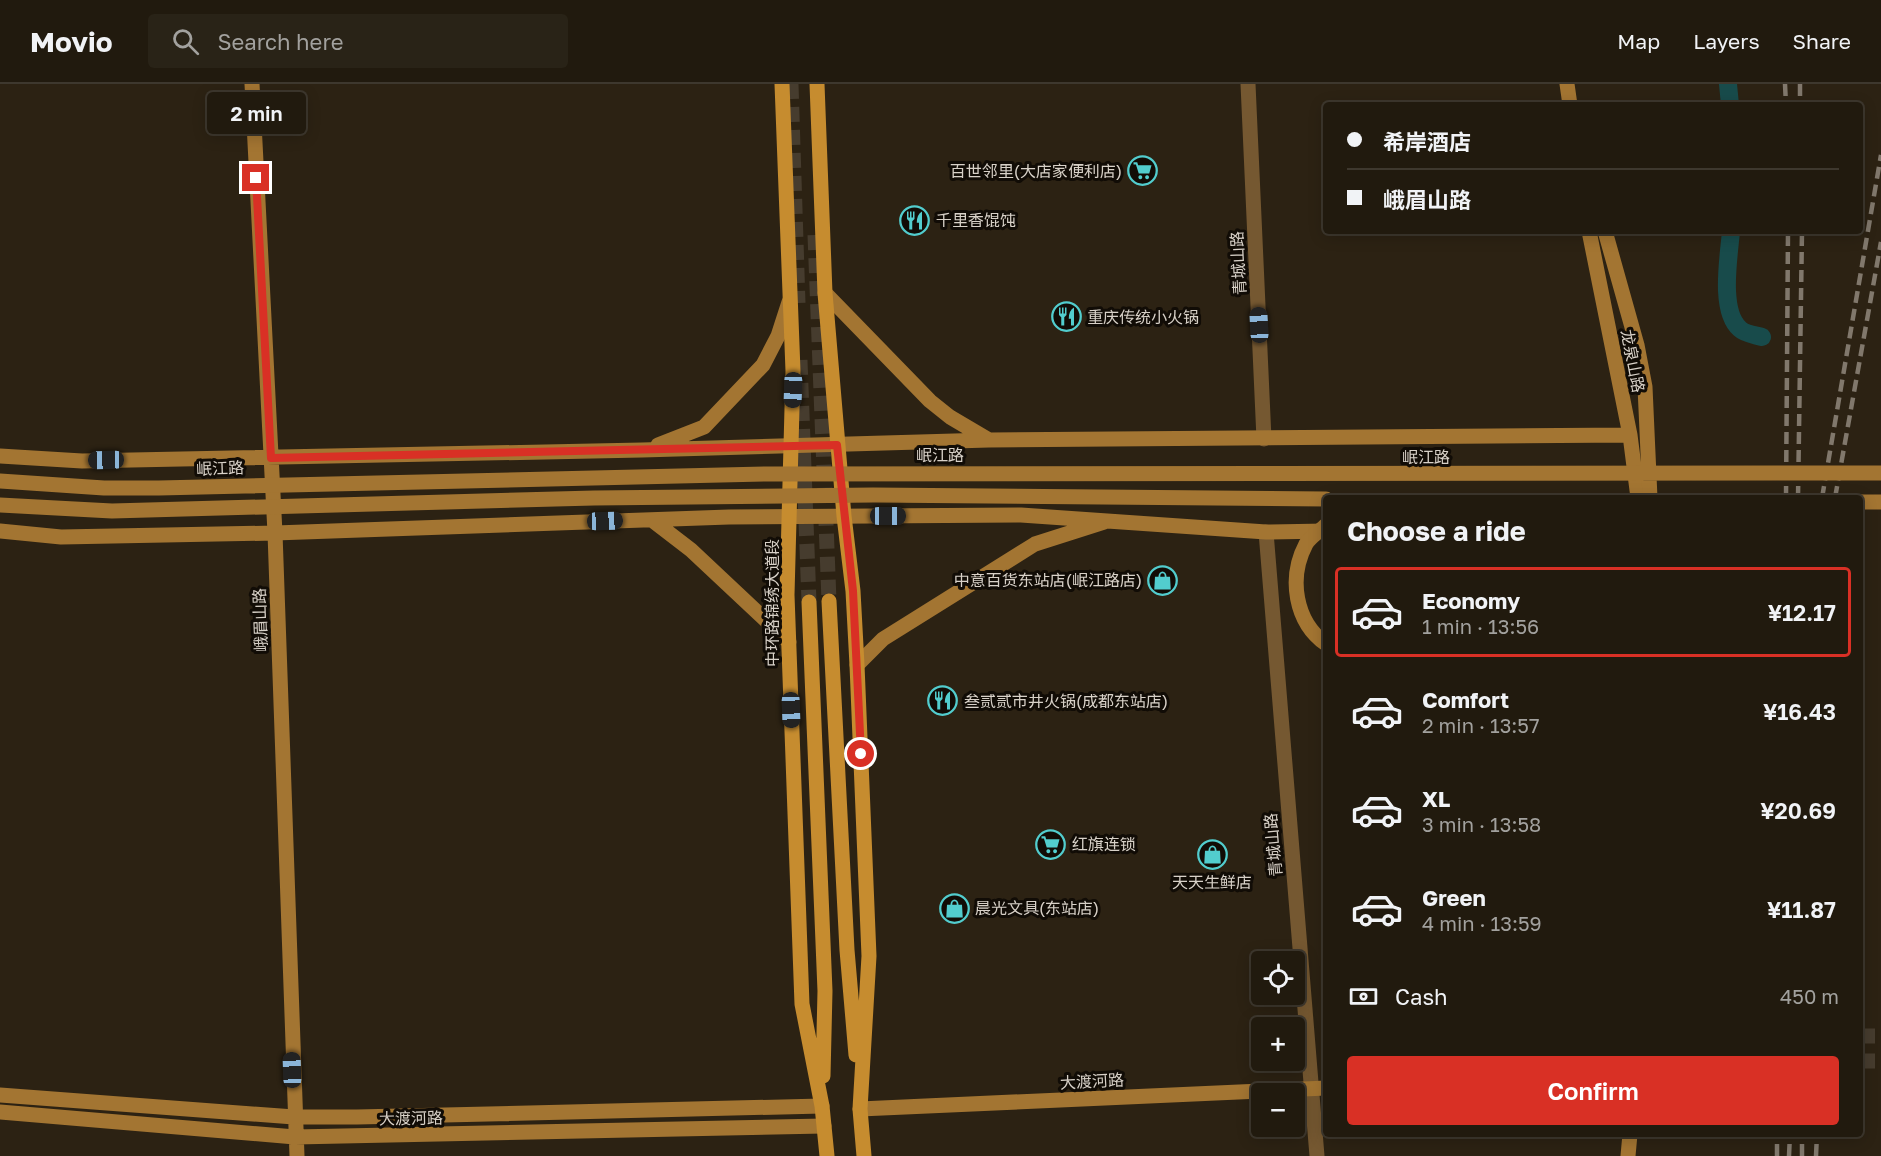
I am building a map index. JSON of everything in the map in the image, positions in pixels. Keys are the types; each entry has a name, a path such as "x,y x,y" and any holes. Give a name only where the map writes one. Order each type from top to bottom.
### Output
{"main road":[{"name":"峨眉山路","path":"252,84 275,533 297,1156"},
{"name":"中环路锦绣大道段","path":"782,84 793,371 790,445 789,642 802,1004 822,1106 827,1156"},
{"path":"817,84 825,293 837,445 853,591 857,664 869,956 860,1109"},
{"path":"1559,84 1562,102"},
{"path":"1567,84 1570,102"},
{"name":"龙泉山路","path":"1590,234 1630,435 1638,495"},
{"path":"1606,234 1637,345 1643,376 1650,495"},
{"path":"825,293 930,401 950,417 989,440"},
{"path":"642,450 704,427 763,366 778,336 790,299"},
{"name":"岷江路","path":"0,456 82,461 642,450 989,440 1630,435"},
{"name":"岷江路","path":"0,481 104,488 159,488 779,474 1881,473"},
{"path":"0,505 112,511 594,498 873,495 1323,499"},
{"path":"1863,502 1881,502"},
{"path":"0,531 61,537 275,533 790,516 1021,515 1113,519 1266,532 1323,531"},
{"path":"857,664 883,639 1035,544 1113,519"},
{"path":"652,520 691,550 789,642"},
{"path":"1323,528 1307,543 1299,564 1296,593 1300,613 1314,636 1323,642"},
{"path":"829,601 847,950 864,1156"},
{"path":"809,602 825,991 822,1106"},
{"name":"大渡河路","path":"860,1109 1323,1088"},
{"name":"大渡河路","path":"0,1095 294,1116 357,1117 822,1106"},
{"name":"大渡河路","path":"0,1112 295,1137 824,1126"},
{"path":"1628,1156 1630,1137"}],"street":[{"name":"青城山路","path":"1248,84 1264,439"},
{"name":"青城山路","path":"1266,532 1317,1156"}],"waterway":[{"path":"1728,84 1730,102"},
{"path":"1731,234 1727,268 1729,310 1740,329 1762,337"}],"tunnel":[{"path":"791,84 798,303"},
{"path":"815,235 829,601"},
{"path":"800,360 809,602"},
{"path":"1863,1036 1881,1036"},
{"path":"1863,1061 1881,1061"}],"railway":[{"path":"1785,84 1786,102"},
{"path":"1800,84 1800,102"},
{"path":"1823,495 1881,155"},
{"path":"1786,495 1788,234"},
{"path":"1798,495 1802,234"},
{"path":"1836,495 1881,242"},
{"path":"1777,1137 1777,1156"},
{"path":"1789,1156 1790,1137"},
{"path":"1802,1137 1802,1156"},
{"path":"1816,1156 1817,1137"}],"place":[{"name":"百世邻里(大店家便利店)","path":"1143,171"},
{"name":"千里香馄饨","path":"915,220"},
{"name":"重庆传统小火锅","path":"1066,317"},
{"name":"中意百货东站店(岷江路店)","path":"1163,580"},
{"name":"叁贰贰市井火锅(成都东站店)","path":"943,701"},
{"name":"红旗连锁","path":"1051,844"},
{"name":"天天生鲜店","path":"1212,854"},
{"name":"晨光文具(东站店)","path":"954,908"}],"route":[{"path":"256,178 271,458 837,445 853,591 861,754"}]}
